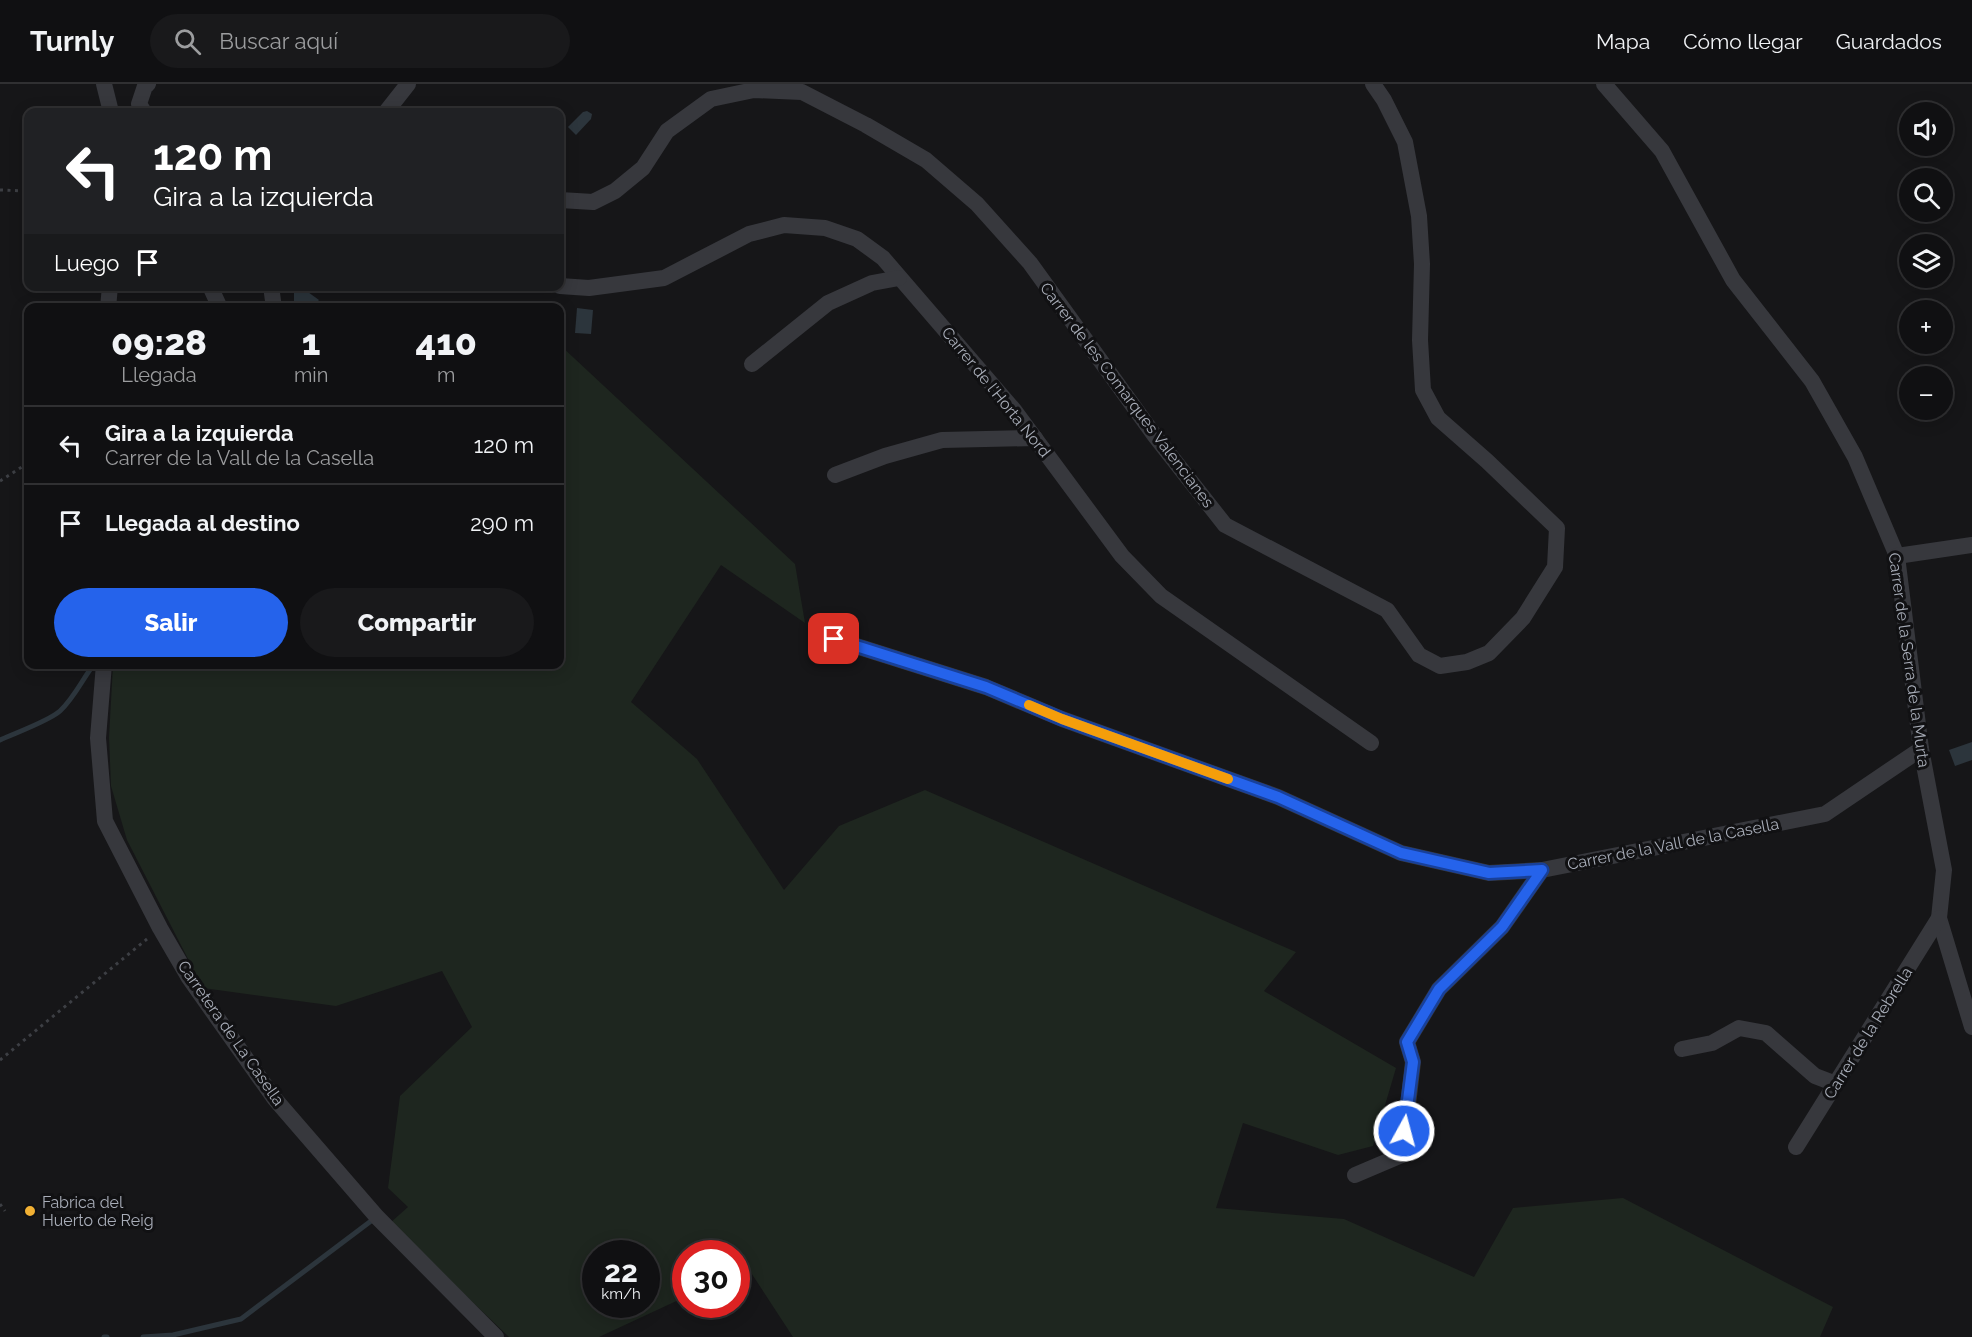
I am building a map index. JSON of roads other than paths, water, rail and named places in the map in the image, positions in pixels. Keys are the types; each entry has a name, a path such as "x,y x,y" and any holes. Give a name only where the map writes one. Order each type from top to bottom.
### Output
{"street":[{"path":"104,84 110,108"},
{"path":"142,108 140,104 145,86 148,84"},
{"path":"389,108 408,84"},
{"name":"Carrer de les Comarques Valencianes","path":"564,200 593,202 615,191 643,168 667,131 711,99 754,90 802,92 866,125 926,160 977,204 1030,263 1161,445 1225,525 1387,610 1419,655 1440,666 1467,662 1489,653 1523,618 1555,567 1557,528 1438,418 1423,390 1420,340 1422,264 1419,216 1405,142 1374,84"},
{"name":"Carrer de la Serra de la Murta","path":"1604,84 1662,151 1733,280 1812,381 1855,457 1897,556 1921,749 1944,870 1939,918 1971,1022"},
{"name":"Carrer de l'Horta Nord","path":"564,286 589,288 664,278 749,234 784,225 825,228 857,239 883,258 1000,393 1122,556 1161,596 1371,743"},
{"path":"752,363 828,303 872,283 899,279"},
{"path":"834,476 885,456 942,440 1035,438"},
{"path":"1897,556 1972,545"},
{"name":"Carrer de la Vall de la Casella","path":"834,639 986,687 1062,719 1278,797 1401,853 1489,873 1542,870 1825,814 1921,749"},
{"name":"Carretera de La Casella","path":"104,669 98,738 105,821 160,928 189,978 274,1098 377,1217 496,1337"},
{"path":"1355,1175 1402,1155 1413,1062 1407,1042 1439,989 1502,927 1542,870"},
{"name":"Carrer de la Rebrella","path":"1796,1147 1939,918"},
{"path":"1682,1049 1712,1043 1739,1028 1766,1033 1815,1076 1836,1084"}],"waterway":[{"path":"0,740 55,715 74,695 91,669"},
{"path":"143,1337 173,1335 241,1319 375,1218"}],"place":[{"name":"Fabrica del Huerto de Reig","path":"30,1211"}]}
